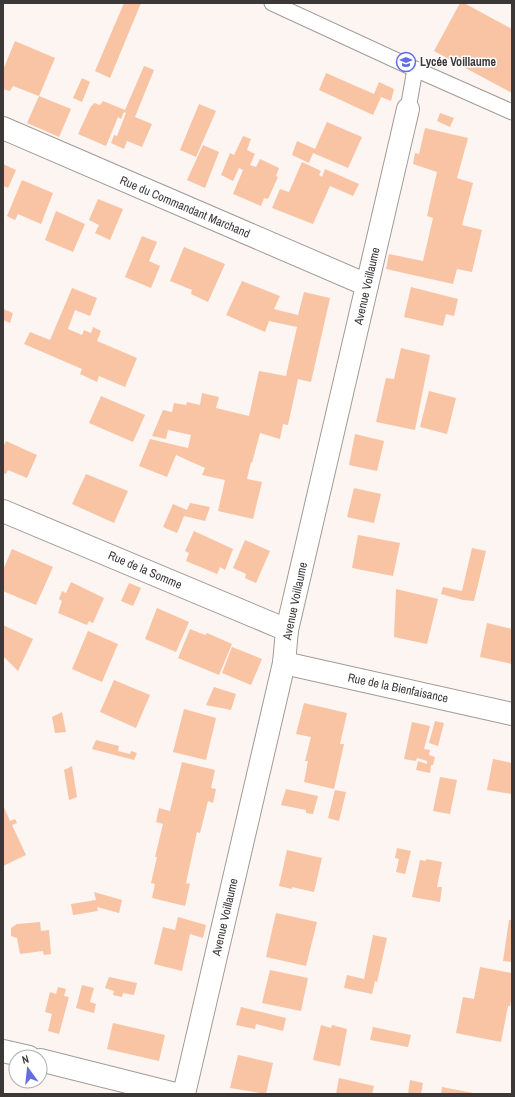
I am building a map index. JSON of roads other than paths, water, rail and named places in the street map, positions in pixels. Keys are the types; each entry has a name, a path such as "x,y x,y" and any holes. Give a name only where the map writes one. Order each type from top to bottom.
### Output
{"street":[{"name":"Avenue Voillaume","path":"184,1094 284,663 287,630 408,109"},
{"name":"Rue du Commandant Marchand","path":"3,128 367,285"},
{"name":"Rue de la Somme","path":"3,511 287,630"},
{"name":"Rue de la Bienfaisance","path":"284,663 512,714"},
{"path":"48,1062 175,1094"}],"lane":[{"path":"272,3 415,70 512,112"},
{"path":"408,109 415,70"}],"place":[{"name":"Lycée Voillaume","path":"406,62"}]}
